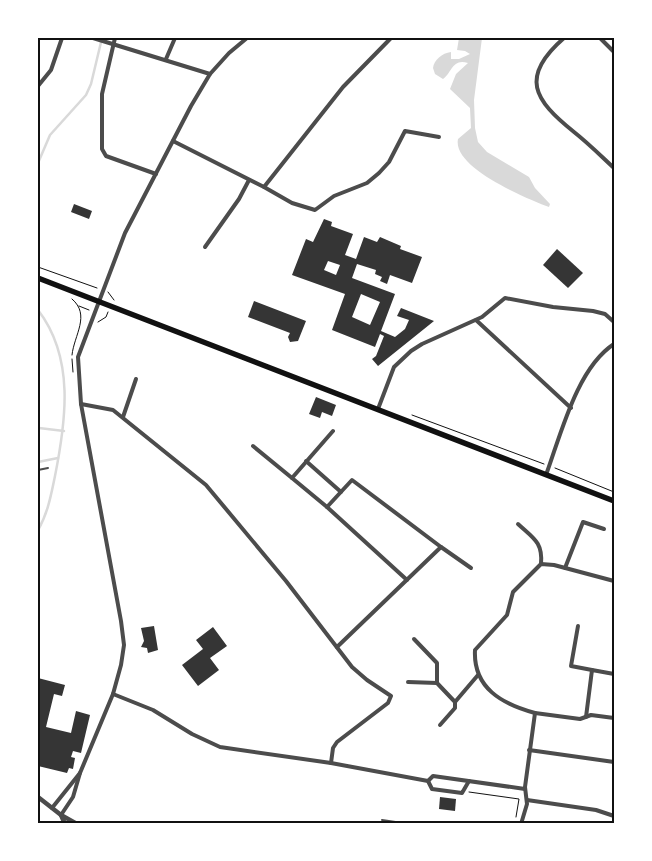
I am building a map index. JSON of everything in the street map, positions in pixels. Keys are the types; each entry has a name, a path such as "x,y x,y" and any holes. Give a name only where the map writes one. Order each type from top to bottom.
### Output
{"main road":[{"path":"38,278 614,501"}],"street":[{"path":"38,86 51,70 62,38"},
{"path":"93,38 210,74"},
{"path":"115,38 102,94 102,149 106,156 156,174"},
{"path":"166,59 175,38"},
{"path":"61,816 73,797 80,773 113,694 122,665 123,629 81,404 78,357 125,233 156,174 210,74 229,53 247,38"},
{"path":"264,188 343,87 391,38"},
{"path":"564,38 548,52 541,64 537,79 540,98 554,116 614,168"},
{"path":"600,38 614,52"},
{"path":"174,141 292,203 315,210 334,196 366,182 379,173 389,162 405,131 439,137"},
{"path":"204,247 239,199 249,180"},
{"path":"378,409 396,365 422,344 476,320 499,301 509,298 554,307 599,312 614,322"},
{"path":"476,320 571,408"},
{"path":"546,475 571,408 590,368 614,344"},
{"path":"122,416 136,379"},
{"path":"81,404 106,408 122,416 210,490 362,676 392,696 388,704 337,742 333,748 331,763"},
{"path":"292,478 333,431"},
{"path":"252,446 327,507 406,580"},
{"path":"306,461 341,492"},
{"path":"327,507 352,480 471,568"},
{"path":"565,568 584,522 604,530"},
{"path":"518,524 540,545 542,549 542,564 513,592 507,615 475,650 474,664 478,676 481,681 510,706 535,713 580,719 586,717 614,718"},
{"path":"337,647 441,546"},
{"path":"542,564 614,581"},
{"path":"578,626 571,666 614,674"},
{"path":"414,639 437,664 437,684"},
{"path":"586,717 592,670"},
{"path":"440,725 455,708 455,702 478,676"},
{"path":"408,682 437,684 455,702"},
{"path":"113,694 153,710 192,734 220,747 331,763 428,782 432,789 462,793 469,782"},
{"path":"521,824 527,802 525,789 535,713"},
{"path":"529,750 614,762"},
{"path":"52,808 80,773"},
{"path":"428,782 434,776 525,789"},
{"path":"38,797 61,816 77,824"},
{"path":"527,802 596,810 614,816"},
{"path":"61,816 65,824"}],"lane":[{"path":"38,470 48,468"},
{"path":"382,820 409,824"}],"path":[{"path":"38,267 110,293 113,300 121,303"},
{"path":"97,323 106,317"},
{"path":"407,413 614,492"},
{"path":"463,791 519,799 516,824"}],"shaded area":[{"path":"459,38 482,38 474,100 475,128 478,142 487,152 529,177 535,188 550,204 549,207 493,181 467,161 459,150 458,139 471,128 470,108 450,89 456,74 468,63 455,64 443,79 435,74 433,68 442,55 451,52 451,59 459,59 470,54 457,50"}],"building":[{"path":"74,204 92,211 89,219 71,212"},
{"path":"324,219 332,222 331,226 353,234 345,255 356,259 364,237 377,242 380,237 401,246 400,249 422,257 412,283 390,275 387,284 380,281 382,277 375,274 376,270 357,264 352,278 395,294 381,331 395,337 405,329 409,320 397,316 401,308 434,321 378,366 372,359 376,356 384,336 380,334 375,347 332,330 345,294 292,275 306,239 313,242","holes":["328,261 340,265 336,275 324,270","361,294 380,302 370,325 352,317"]},
{"path":"557,249 583,273 568,288 543,265"},
{"path":"254,301 306,321 298,341 290,342 288,337 290,333 248,317"},
{"path":"316,397 336,405 332,416 322,412 320,418 309,414"},
{"path":"154,626 158,650 148,653 147,648 141,647 144,641 141,628"},
{"path":"213,627 227,646 210,658 219,670 198,686 182,665 203,649 196,640"},
{"path":"38,678 65,685 62,696 54,694 46,727 71,733 76,711 90,715 81,753 73,751 71,757 75,758 73,769 69,768 67,773 38,766"},
{"path":"440,797 456,799 455,811 439,809"}],"waterway":[{"path":"38,163 50,135 86,95 91,84 102,38"},
{"path":"38,310 50,329 58,348 63,369 64,390 64,412 59,455 47,510 38,530"},
{"path":"39,428 64,431"},
{"path":"38,462 58,458"},
{"path":"38,819 40,824"}]}
